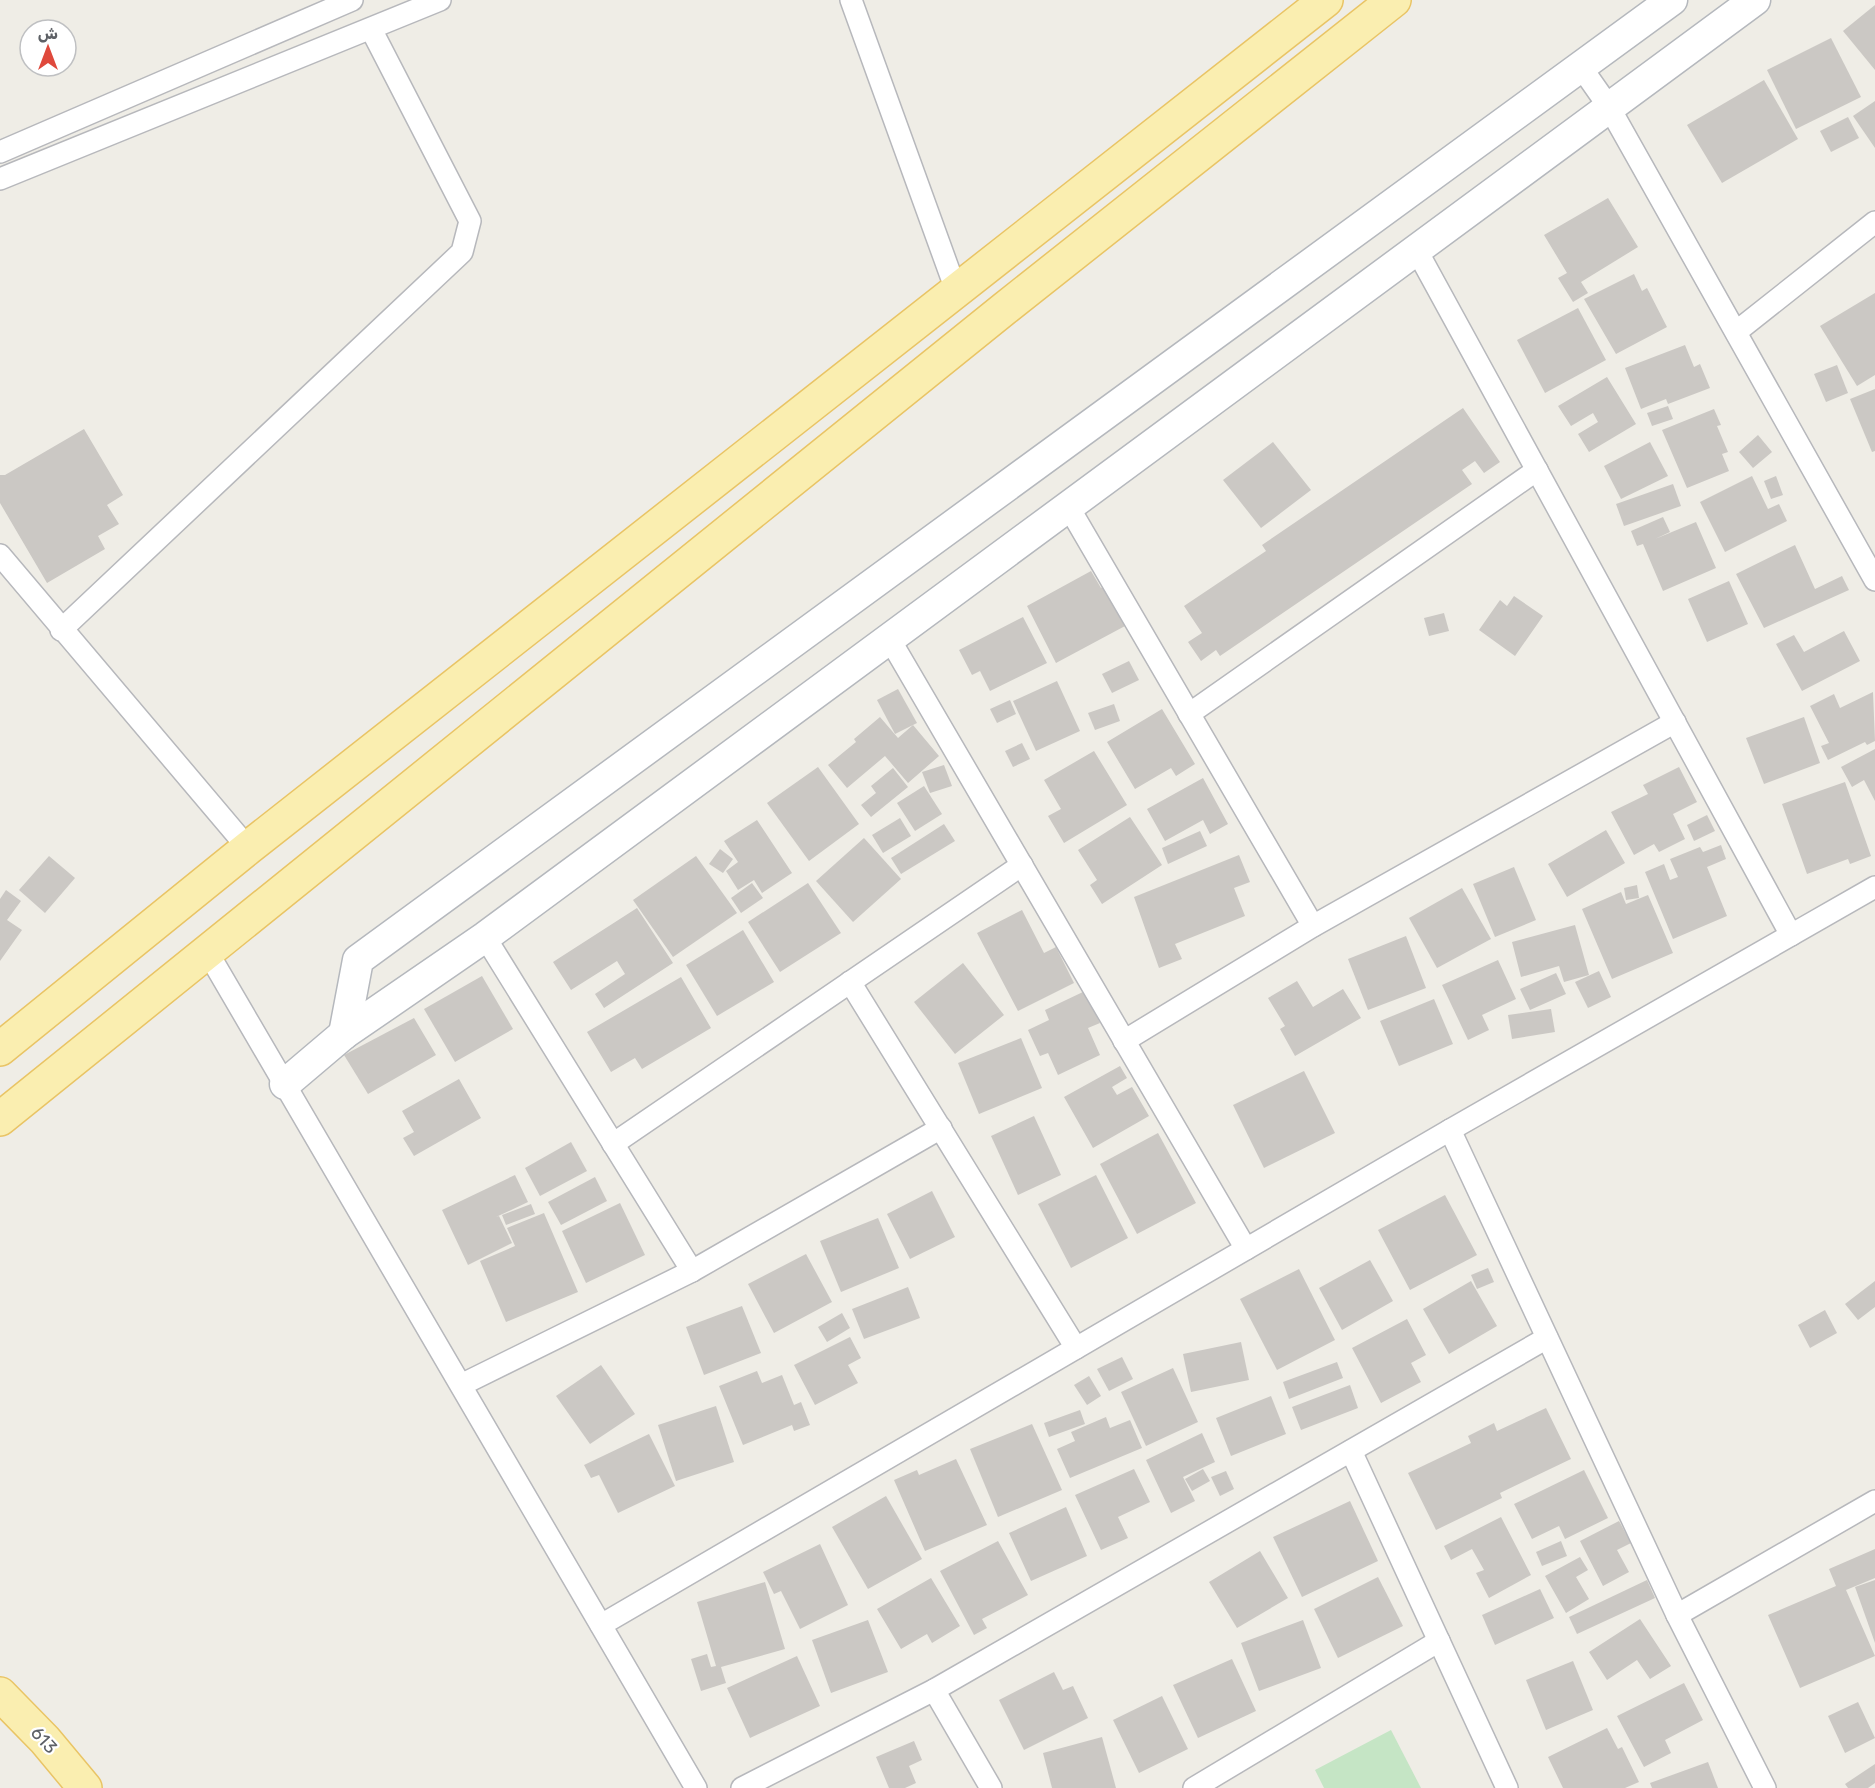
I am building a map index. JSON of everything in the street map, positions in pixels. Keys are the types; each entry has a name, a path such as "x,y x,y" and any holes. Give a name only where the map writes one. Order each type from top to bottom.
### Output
{"main road":[{"path":"0,1049 248,848 1326,0"},
{"path":"0,1119 995,316 1394,0"},
{"name":"613","path":"0,1694 45,1740 86,1788"}],"street":[{"path":"0,152 352,0"},
{"path":"0,179 440,0"},
{"path":"851,0 956,290"},
{"path":"344,1034 358,960 1672,0"},
{"path":"285,1084 344,1034 485,937 1755,0"},
{"path":"61,630 462,252 470,221 371,29"},
{"path":"1581,67 1609,107 1875,580"},
{"path":"1736,332 1875,222"},
{"path":"1416,249 1791,935"},
{"path":"1189,714 1537,470"},
{"path":"1068,506 1313,926"},
{"path":"0,555 61,630 248,848"},
{"path":"889,638 1246,1249"},
{"path":"1124,1041 1313,926 1675,722"},
{"path":"613,1144 1022,865"},
{"path":"600,1625 1450,1130 1875,887"},
{"path":"485,937 692,1271"},
{"path":"208,953 696,1788"},
{"path":"850,982 1076,1348"},
{"path":"461,1385 692,1271 941,1128"},
{"path":"1450,1130 1677,1615 1765,1788"},
{"path":"742,1788 934,1690 1547,1338"},
{"path":"1351,1451 1507,1788"},
{"path":"1677,1615 1875,1501"},
{"path":"1194,1788 1439,1641"},
{"path":"934,1690 991,1788"}],"green space":[{"path":"1391,1730 1421,1788 1324,1788 1315,1770"}],"building":[{"path":"1875,5 1875,70 1843,31"},
{"path":"1831,38 1861,97 1796,129 1767,70"},
{"path":"1764,80 1798,139 1722,183 1687,125"},
{"path":"1875,101 1875,148 1853,116"},
{"path":"1848,117 1859,138 1831,152 1820,131"},
{"path":"1608,198 1638,247 1581,282 1588,293 1573,302 1558,278 1567,273 1544,235"},
{"path":"1634,274 1642,291 1647,288 1667,327 1616,354 1584,299"},
{"path":"1875,293 1875,375 1857,386 1820,326"},
{"path":"1578,308 1606,360 1545,393 1517,340"},
{"path":"1685,345 1694,367 1700,364 1710,388 1668,404 1666,399 1641,409 1625,368"},
{"path":"1837,365 1848,393 1826,402 1814,374"},
{"path":"1607,377 1636,424 1589,452 1578,434 1598,422 1593,413 1571,426 1558,406"},
{"path":"1875,389 1875,451 1872,452 1850,399"},
{"path":"1668,406 1673,419 1652,426 1647,413"},
{"path":"1463,408 1500,462 1484,473 1475,461 1462,470 1472,484 1220,656 1216,650 1201,661 1188,642 1202,633 1184,606 1266,551 1262,545"},
{"path":"1714,409 1721,425 1717,426 1728,452 1722,454 1729,471 1687,488 1662,430"},
{"path":"84,429 123,495 107,505 119,524 98,536 105,549 47,583 0,503 0,475 5,475"},
{"path":"1758,435 1772,452 1753,468 1739,452"},
{"path":"1273,442 1311,490 1261,528 1223,480"},
{"path":"1650,442 1668,476 1621,499 1604,466"},
{"path":"1752,476 1768,509 1779,504 1787,521 1725,552 1700,502"},
{"path":"1776,476 1783,495 1771,499 1764,481"},
{"path":"1673,484 1681,506 1624,526 1616,504"},
{"path":"1663,517 1670,532 1655,539 1696,522 1716,568 1663,591 1643,544 1637,546 1631,531"},
{"path":"1795,545 1815,589 1842,576 1849,590 1764,628 1736,574"},
{"path":"1091,571 1101,588 1104,586 1125,626 1056,663 1027,606"},
{"path":"1729,581 1748,624 1707,642 1688,599"},
{"path":"1514,596 1543,616 1515,656 1479,630 1500,600 1507,606"},
{"path":"1444,613 1449,631 1429,636 1424,618"},
{"path":"1023,617 1047,663 990,691 980,671 972,675 959,650"},
{"path":"1844,631 1860,661 1802,691 1776,644 1794,635 1804,652"},
{"path":"1129,661 1139,680 1112,693 1102,674"},
{"path":"1057,681 1080,731 1036,751 1013,701"},
{"path":"898,689 917,723 895,734 877,700"},
{"path":"1873,692 1875,741 1867,745 1865,742 1828,760 1821,746 1829,743 1810,706 1834,694 1840,708"},
{"path":"1010,700 1016,714 997,723 990,709"},
{"path":"1114,704 1120,721 1095,730 1088,713"},
{"path":"1162,709 1195,764 1176,776 1171,768 1135,789 1107,742"},
{"path":"880,717 898,738 913,725 939,756 908,783 885,756 847,788 828,765 856,742 854,739"},
{"path":"1804,717 1820,763 1764,784 1746,738"},
{"path":"1022,743 1030,759 1013,767 1005,751"},
{"path":"1875,749 1875,801 1864,780 1852,787 1841,767"},
{"path":"1094,751 1127,805 1064,843 1048,816 1061,809 1044,780"},
{"path":"944,765 952,786 930,793 922,772"},
{"path":"818,767 859,824 809,861 767,803"},
{"path":"1679,767 1697,802 1673,814 1685,839 1659,852 1654,844 1634,855 1611,812 1648,794 1643,785"},
{"path":"893,768 908,787 871,817 861,805 876,793 871,786"},
{"path":"1203,778 1228,824 1210,834 1203,820 1165,841 1147,809"},
{"path":"1845,782 1871,856 1850,864 1848,859 1807,874 1782,804"},
{"path":"924,786 942,814 915,831 897,803"},
{"path":"1707,815 1715,831 1694,841 1687,825"},
{"path":"1130,817 1162,865 1102,904 1090,885 1097,880 1078,850"},
{"path":"900,818 911,836 883,853 872,835"},
{"path":"757,820 792,873 762,893 754,880 738,890 726,871 738,862 724,841"},
{"path":"944,824 955,841 901,874 891,858"},
{"path":"1606,830 1625,863 1567,897 1548,864"},
{"path":"1200,831 1207,846 1168,864 1162,848"},
{"path":"864,838 901,879 853,922 816,881"},
{"path":"1721,845 1726,859 1707,867 1727,916 1673,939 1645,872 1664,864 1670,880 1678,877 1670,859 1700,847 1703,852"},
{"path":"720,849 733,859 723,873 709,864"},
{"path":"1239,855 1250,882 1234,888 1245,916 1175,944 1182,959 1159,968 1134,897"},
{"path":"49,856 75,878 45,913 19,890"},
{"path":"696,856 737,913 673,957 633,900"},
{"path":"1514,867 1536,920 1495,937 1473,884"},
{"path":"752,883 763,898 741,913 731,898"},
{"path":"808,883 841,933 780,972 748,922"},
{"path":"1637,885 1639,898 1626,900 1624,888"},
{"path":"1462,888 1491,939 1437,968 1409,918"},
{"path":"6,890 21,901 7,920 22,930 0,961 0,899"},
{"path":"1621,892 1626,904 1648,895 1673,953 1612,979 1582,909"},
{"path":"637,908 673,963 604,1008 595,994 625,974 617,961 571,990 553,962"},
{"path":"1022,910 1044,953 1056,947 1074,983 1018,1011 977,933"},
{"path":"1575,925 1589,975 1564,982 1559,966 1521,977 1512,942"},
{"path":"743,930 774,982 717,1016 686,965"},
{"path":"1406,936 1426,988 1368,1010 1348,959"},
{"path":"1498,960 1516,999 1482,1015 1489,1030 1468,1040 1442,985"},
{"path":"963,963 1004,1015 955,1054 914,1002"},
{"path":"1599,971 1611,997 1588,1008 1575,982"},
{"path":"1556,973 1566,994 1530,1010 1520,989"},
{"path":"482,976 513,1029 455,1062 424,1009"},
{"path":"681,977 711,1028 642,1069 635,1058 611,1072 587,1032"},
{"path":"1297,981 1313,1007 1343,989 1361,1018 1295,1056 1280,1029 1285,1026 1268,998"},
{"path":"1085,991 1100,1023 1088,1028 1100,1055 1058,1075 1048,1053 1040,1056 1028,1030 1049,1020 1045,1010"},
{"path":"1434,999 1453,1044 1399,1066 1380,1021"},
{"path":"1551,1009 1555,1032 1512,1039 1508,1015"},
{"path":"414,1018 436,1055 368,1094 344,1055"},
{"path":"1021,1038 1042,1088 979,1114 958,1063"},
{"path":"1120,1066 1127,1078 1112,1087 1117,1095 1132,1087 1149,1116 1093,1148 1064,1097"},
{"path":"1304,1071 1335,1133 1264,1168 1233,1105"},
{"path":"459,1079 481,1118 414,1156 403,1138 414,1132 402,1111"},
{"path":"1034,1116 1061,1175 1018,1195 991,1136"},
{"path":"1158,1133 1196,1203 1137,1234 1100,1164"},
{"path":"571,1142 587,1171 540,1196 525,1168"},
{"path":"515,1175 528,1202 496,1217 499,1216 512,1243 468,1265 442,1210"},
{"path":"1096,1175 1128,1238 1071,1268 1038,1204"},
{"path":"595,1177 607,1201 561,1225 548,1202"},
{"path":"932,1191 955,1237 910,1259 887,1214"},
{"path":"1445,1195 1477,1255 1410,1290 1378,1230"},
{"path":"620,1203 645,1255 586,1283 562,1231"},
{"path":"531,1204 535,1214 506,1225 502,1215"},
{"path":"544,1213 578,1292 506,1322 480,1261 515,1246 507,1228"},
{"path":"878,1218 899,1268 841,1292 820,1241"},
{"path":"806,1254 832,1302 774,1333 748,1284"},
{"path":"1370,1260 1393,1301 1342,1330 1319,1288"},
{"path":"1488,1268 1494,1282 1477,1289 1471,1275"},
{"path":"1299,1269 1335,1340 1277,1370 1240,1299"},
{"path":"1471,1281 1497,1326 1449,1354 1423,1309"},
{"path":"1875,1281 1875,1307 1858,1320 1845,1304"},
{"path":"908,1287 920,1318 864,1339 852,1309"},
{"path":"742,1306 761,1353 704,1375 686,1327"},
{"path":"1825,1310 1837,1333 1810,1348 1798,1325"},
{"path":"842,1313 850,1328 827,1342 818,1327"},
{"path":"1407,1319 1426,1355 1411,1363 1421,1382 1381,1403 1352,1348"},
{"path":"850,1337 861,1358 848,1365 858,1383 815,1405 794,1365"},
{"path":"1241,1342 1249,1380 1191,1392 1183,1354"},
{"path":"1122,1357 1133,1379 1109,1391 1097,1369"},
{"path":"1337,1362 1343,1378 1289,1399 1283,1382"},
{"path":"601,1365 635,1414 590,1444 556,1396"},
{"path":"1173,1368 1198,1422 1146,1446 1121,1392"},
{"path":"757,1371 762,1383 782,1375 794,1405 801,1402 810,1425 794,1431 792,1425 743,1445 719,1386"},
{"path":"1089,1376 1101,1396 1087,1405 1074,1385"},
{"path":"1350,1385 1358,1408 1301,1430 1292,1407"},
{"path":"1271,1396 1286,1434 1231,1456 1216,1418"},
{"path":"716,1406 734,1462 676,1481 658,1425"},
{"path":"1546,1408 1571,1459 1500,1493 1502,1498 1436,1530 1408,1473 1471,1443 1468,1436 1494,1423 1497,1431"},
{"path":"1080,1410 1085,1424 1049,1437 1044,1423"},
{"path":"1106,1417 1110,1428 1130,1420 1142,1448 1070,1478 1057,1449 1075,1441 1071,1432"},
{"path":"1032,1424 1062,1490 998,1517 970,1449"},
{"path":"1202,1433 1215,1462 1183,1477 1195,1501 1171,1513 1146,1460"},
{"path":"649,1434 675,1486 618,1513 599,1475 591,1478 584,1465"},
{"path":"956,1459 987,1525 925,1551 894,1480 917,1470 919,1475"},
{"path":"1134,1469 1150,1502 1118,1517 1128,1538 1101,1550 1075,1495"},
{"path":"1203,1469 1210,1481 1192,1491 1185,1479"},
{"path":"1584,1470 1608,1518 1565,1539 1559,1526 1532,1539 1514,1504"},
{"path":"1226,1471 1234,1489 1220,1496 1211,1477"},
{"path":"886,1496 922,1559 868,1589 832,1527"},
{"path":"1350,1501 1378,1561 1302,1597 1273,1537"},
{"path":"1066,1507 1087,1556 1031,1581 1009,1533"},
{"path":"1501,1517 1531,1575 1489,1598 1476,1573 1484,1570 1472,1549 1451,1560 1444,1546"},
{"path":"1619,1521 1631,1543 1617,1550 1629,1572 1603,1586 1580,1541"},
{"path":"998,1541 1028,1595 982,1619 987,1628 974,1635 940,1571"},
{"path":"1561,1541 1567,1556 1542,1566 1536,1552"},
{"path":"820,1544 848,1605 800,1629 781,1591 774,1594 763,1572"},
{"path":"1875,1549 1875,1578 1846,1590 1875,1656 1800,1688 1768,1615 1836,1586 1829,1569"},
{"path":"1260,1551 1288,1598 1237,1628 1209,1582"},
{"path":"1580,1557 1588,1570 1576,1577 1589,1599 1566,1613 1545,1576"},
{"path":"1378,1577 1403,1626 1338,1658 1314,1609"},
{"path":"931,1578 960,1626 932,1643 927,1634 901,1649 877,1609"},
{"path":"1647,1580 1655,1598 1577,1634 1569,1617"},
{"path":"1875,1580 1875,1643 1855,1587"},
{"path":"765,1582 785,1649 721,1667 726,1683 701,1691 691,1659 707,1654 711,1667 716,1666 697,1602"},
{"path":"1540,1589 1554,1618 1495,1645 1482,1615"},
{"path":"1640,1619 1671,1666 1650,1679 1637,1660 1607,1680 1589,1652"},
{"path":"868,1620 888,1672 831,1693 812,1640"},
{"path":"1303,1620 1321,1668 1259,1691 1241,1643"},
{"path":"797,1656 820,1706 750,1738 727,1688"},
{"path":"1232,1659 1256,1711 1198,1738 1173,1685"},
{"path":"1573,1661 1593,1710 1546,1730 1526,1680"},
{"path":"1054,1672 1063,1690 1073,1686 1088,1718 1024,1750 999,1700"},
{"path":"1684,1683 1703,1720 1665,1740 1671,1753 1644,1767 1617,1716"},
{"path":"1162,1696 1188,1749 1139,1773 1113,1720"},
{"path":"1858,1702 1875,1738 1845,1753 1828,1716"},
{"path":"1607,1728 1618,1749 1622,1747 1639,1782 1625,1788 1563,1788 1548,1757"},
{"path":"1102,1737 1116,1788 1052,1788 1043,1753"},
{"path":"914,1741 922,1760 909,1766 916,1783 905,1788 889,1788 876,1757"},
{"path":"1708,1762 1718,1788 1652,1788 1650,1783"},
{"path":"1875,1764 1875,1783 1868,1788 1848,1788 1845,1784"}]}
